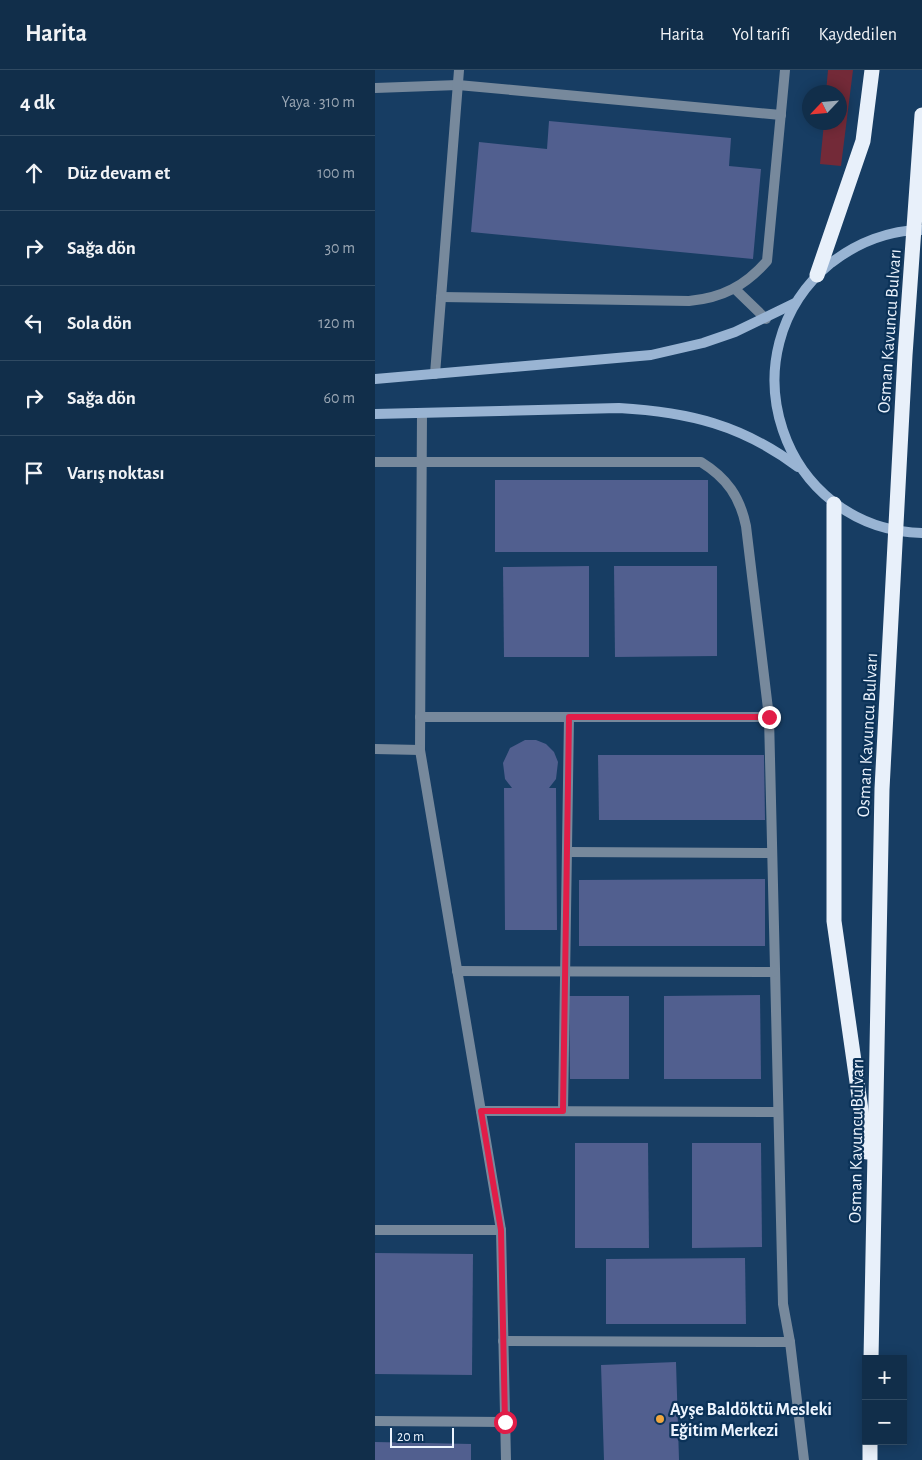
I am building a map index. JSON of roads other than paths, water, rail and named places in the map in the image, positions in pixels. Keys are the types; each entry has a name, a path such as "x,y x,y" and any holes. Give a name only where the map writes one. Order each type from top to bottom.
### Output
{"highway":[{"path":"817,275 863,141 872,70"},
{"name":"Osman Kavuncu Bulvarı","path":"871,1355 882,790 905,355 922,115"},
{"path":"834,504 834,921 873,1195"},
{"path":"870,1445 870,1460"}],"street":[{"path":"435,374 459,70"},
{"path":"441,297 689,301 720,296 735,289 747,281 767,261 785,70"},
{"path":"375,88 458,85 781,115"},
{"path":"922,230 908,230 875,238 844,254 817,275 795,303 781,335 774,370 775,404 785,438 801,469 817,488 834,504 867,522 902,533 922,533"},
{"path":"735,289 766,319"},
{"path":"375,379 651,354 703,343 766,319 795,303"},
{"path":"375,414 619,408 677,413 720,424 742,433 763,443 801,469"},
{"path":"422,413 420,750 501,1230 505,1460"},
{"path":"375,462 701,462 713,470 733,490 744,514 769,717 783,1304 790,1342 804,1460"},
{"path":"420,717 769,717"},
{"path":"563,1111 569,717"},
{"path":"375,749 420,750"},
{"path":"567,852 771,853"},
{"path":"457,971 774,972"},
{"path":"481,1111 778,1112"},
{"path":"375,1230 501,1230"},
{"path":"503,1341 790,1342"},
{"path":"375,1422 505,1422"}],"place":[{"name":"Ayşe Baldöktü Mesleki Eğitim Merkezi","path":"660,1419"}]}
